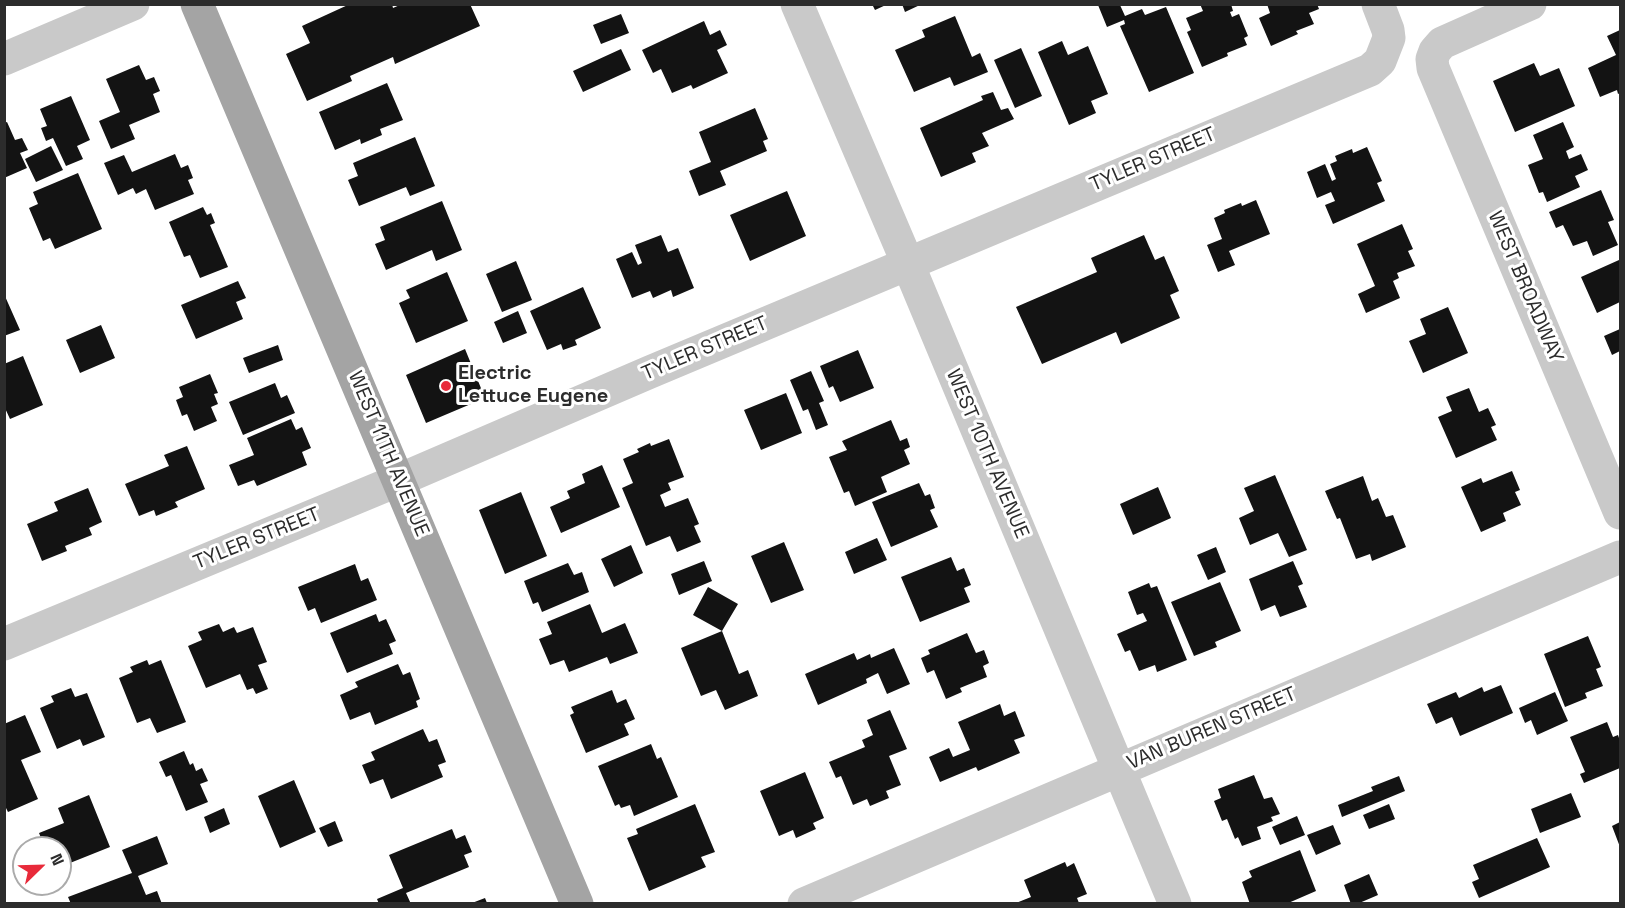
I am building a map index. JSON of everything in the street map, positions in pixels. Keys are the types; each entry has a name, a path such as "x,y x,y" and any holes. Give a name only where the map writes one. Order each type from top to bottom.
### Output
{"main road":[{"name":"WEST 11TH AVENUE","path":"197,4 577,903"}],"street":[{"path":"4,59 133,4"},
{"name":"WEST 10TH AVENUE","path":"797,4 1175,903"},
{"name":"TYLER STREET","path":"4,644 399,480 639,376 1370,70 1380,61 1389,38 1378,4"},
{"name":"WEST BROADWAY","path":"1530,4 1449,39 1435,51 1432,59 1433,68 1620,513"},
{"name":"VAN BUREN STREET","path":"804,903 1620,557"}],"building":[{"path":"350,4 392,4 393,8 402,4 470,4 480,26 395,64 393,57 350,76 352,81 307,101 286,54 310,43 302,26"},
{"path":"872,4 888,4 875,10"},
{"path":"902,4 922,4 905,12"},
{"path":"1200,4 1231,4 1232,17 1239,14 1248,36 1244,38 1247,45 1202,67 1187,32 1191,30 1186,18 1203,11"},
{"path":"1267,4 1317,4 1319,9 1309,13 1314,24 1296,31 1298,34 1271,46 1259,18 1270,13"},
{"path":"1098,5 1120,5 1125,16 1142,9 1145,15 1166,7 1194,73 1149,92 1120,26 1125,24 1124,20 1107,27"},
{"path":"621,14 629,33 601,44 593,25"},
{"path":"955,16 972,57 980,53 988,72 954,86 950,77 914,92 895,50 925,37 922,30"},
{"path":"704,21 710,35 720,30 727,45 717,50 728,73 693,89 691,85 672,93 661,69 653,73 642,50"},
{"path":"1620,30 1620,93 1618,94 1617,90 1600,97 1588,68 1616,55 1607,36"},
{"path":"1062,41 1068,55 1088,46 1108,94 1091,101 1096,113 1069,125 1038,52"},
{"path":"1021,48 1042,96 1015,108 994,60"},
{"path":"621,49 631,70 583,92 573,71"},
{"path":"1534,63 1540,76 1559,68 1575,106 1515,132 1493,81"},
{"path":"139,65 146,80 154,77 160,91 153,94 160,112 129,125 135,139 111,149 99,121 120,112 106,79"},
{"path":"387,83 403,120 380,129 382,135 361,144 360,139 335,150 319,112"},
{"path":"993,92 1001,110 1008,108 1014,119 982,133 989,146 972,153 976,162 941,177 920,128 983,100 981,96"},
{"path":"71,96 90,140 77,146 83,159 66,166 53,138 46,141 41,128 47,126 40,109"},
{"path":"755,108 768,139 763,141 767,151 720,171 726,185 699,196 689,171 711,162 699,132"},
{"path":"7,122 15,140 22,138 28,150 20,153 27,168 4,178 4,123"},
{"path":"1563,122 1574,147 1566,151 1569,159 1581,154 1588,170 1575,176 1580,187 1547,202 1543,192 1539,193 1528,165 1543,159 1533,135"},
{"path":"415,137 435,186 410,196 406,187 359,206 348,180 358,176 353,163"},
{"path":"51,146 63,170 36,182 25,159"},
{"path":"1367,147 1382,181 1377,183 1385,201 1333,224 1325,205 1335,201 1331,192 1317,198 1307,172 1325,164 1332,181 1336,179 1330,164 1337,161 1335,156 1352,149 1353,153"},
{"path":"175,154 181,168 188,165 193,178 188,180 194,194 155,210 146,189 136,194 133,188 118,195 104,163 124,155 132,172"},
{"path":"78,173 102,229 55,249 50,238 43,241 29,208 38,204 33,192"},
{"path":"1601,190 1614,220 1608,222 1618,245 1593,256 1587,241 1573,246 1563,225 1556,228 1549,212"},
{"path":"787,191 806,236 750,261 730,215"},
{"path":"1256,200 1270,234 1229,251 1235,265 1218,272 1207,245 1222,239 1214,218 1225,213 1224,210"},
{"path":"442,201 462,250 436,261 432,250 386,270 375,244 385,240 380,227"},
{"path":"203,207 207,215 211,213 215,223 210,225 228,267 200,278 190,255 184,257 169,222"},
{"path":"1402,224 1413,249 1408,251 1415,266 1397,273 1399,278 1393,281 1400,298 1366,313 1358,294 1375,286 1357,244"},
{"path":"661,235 668,252 678,248 694,288 673,297 671,290 653,298 650,291 632,298 616,259 632,252 638,265 642,263 635,245"},
{"path":"1144,235 1155,260 1164,256 1179,291 1170,295 1180,318 1121,344 1116,332 1042,364 1016,307 1097,272 1091,258"},
{"path":"1619,260 1620,302 1597,313 1581,277"},
{"path":"516,261 532,300 502,312 486,274"},
{"path":"447,272 468,321 416,343 399,303 410,298 406,290"},
{"path":"238,281 246,298 236,302 243,319 196,339 181,305"},
{"path":"583,287 601,328 575,340 577,345 563,350 561,344 547,350 530,311"},
{"path":"4,294 20,330 4,336"},
{"path":"1448,307 1468,353 1423,373 1409,341 1426,334 1420,319"},
{"path":"518,311 527,333 503,343 494,322"},
{"path":"101,325 115,358 80,373 66,340"},
{"path":"1620,329 1620,351 1612,355 1604,336"},
{"path":"278,345 283,360 249,373 243,358"},
{"name":"Electric Lettuce Eugene","path":"465,349 485,398 426,423 406,375"},
{"path":"858,350 874,388 840,402 833,386 829,388 820,366"},
{"path":"23,356 43,405 10,419 4,406 4,364"},
{"path":"811,371 824,401 819,403 828,425 816,430 808,409 803,411 790,380"},
{"path":"210,374 218,393 214,394 218,404 211,407 217,421 194,431 187,414 182,416 176,400 183,397 179,387"},
{"path":"275,383 281,398 287,395 295,413 243,435 229,402"},
{"path":"1469,388 1479,412 1488,408 1496,425 1491,427 1497,440 1456,458 1438,417 1452,411 1446,397"},
{"path":"786,393 802,433 761,450 744,410"},
{"path":"291,419 296,430 302,427 311,448 302,452 307,465 257,486 254,480 238,486 229,465 254,455 247,438"},
{"path":"891,420 900,441 907,438 910,447 904,450 910,464 881,477 887,492 855,506 849,491 844,493 829,457 847,450 842,441"},
{"path":"669,439 684,477 668,483 671,490 660,495 665,507 688,498 699,524 694,526 701,542 677,552 670,536 646,546 622,488 633,483 623,459 639,452 637,449 650,443 651,446"},
{"path":"187,446 205,489 175,502 178,507 156,516 154,510 139,516 125,484 169,466 164,455"},
{"path":"602,465 620,507 561,533 550,507 570,498 567,491 585,483 582,474"},
{"path":"1512,471 1520,490 1515,492 1521,505 1503,513 1506,521 1481,532 1461,487 1481,478 1483,483"},
{"path":"1275,475 1307,550 1289,557 1278,533 1250,545 1239,518 1254,511 1244,488"},
{"path":"1363,476 1372,501 1378,498 1386,517 1393,515 1406,547 1372,561 1370,554 1356,559 1340,518 1337,519 1325,491"},
{"path":"919,483 925,496 930,494 935,508 930,510 938,527 891,547 872,502"},
{"path":"1158,487 1171,518 1133,535 1120,504"},
{"path":"88,488 102,522 89,528 92,535 65,546 67,551 42,561 27,524 58,511 54,502"},
{"path":"521,492 547,556 505,574 479,510"},
{"path":"877,538 887,560 854,574 845,552"},
{"path":"784,542 804,590 771,603 751,556"},
{"path":"631,545 643,573 614,587 601,559"},
{"path":"1216,547 1226,572 1208,580 1197,555"},
{"path":"951,557 957,571 964,568 971,585 964,588 970,602 920,622 901,577"},
{"path":"704,561 712,581 679,595 671,574"},
{"path":"1293,561 1303,584 1298,586 1307,607 1280,617 1275,605 1261,611 1249,579"},
{"path":"568,563 574,575 582,572 589,592 542,612 538,602 533,604 524,581"},
{"path":"355,564 361,581 368,578 377,600 321,623 315,608 308,611 298,587"},
{"path":"1220,582 1241,631 1215,642 1217,647 1194,656 1171,602"},
{"path":"1149,583 1151,588 1157,586 1187,660 1157,672 1155,665 1139,671 1130,650 1125,652 1117,634 1147,621 1143,613 1137,615 1128,592"},
{"path":"708,587 738,604 722,631 693,615"},
{"path":"590,604 602,633 625,623 638,653 610,664 607,657 569,672 564,660 550,665 539,639 552,634 547,622"},
{"path":"376,614 379,622 386,619 396,641 389,644 393,654 347,673 330,633"},
{"path":"219,624 223,632 234,627 237,633 253,627 267,662 258,665 268,689 256,694 253,688 247,690 240,674 206,688 188,646 202,640 198,632"},
{"path":"722,631 739,674 748,670 758,696 725,710 716,690 701,696 681,648"},
{"path":"967,633 976,653 984,650 989,663 983,666 987,677 960,688 962,692 946,699 934,670 927,673 921,658 930,654 928,650"},
{"path":"1588,636 1601,667 1596,669 1603,686 1585,693 1587,698 1565,707 1544,654"},
{"path":"894,648 910,684 887,694 878,673 866,679 867,683 818,705 805,674 854,653 857,660 870,654 871,658"},
{"path":"147,660 149,665 161,660 186,722 157,733 150,718 137,723 119,678 133,672 130,667"},
{"path":"398,664 403,675 410,672 420,699 416,701 418,707 375,725 370,712 350,720 340,695 358,687 355,682"},
{"path":"1501,685 1513,713 1460,736 1452,717 1436,724 1427,704 1456,692 1459,698 1482,687 1484,692"},
{"path":"71,688 75,697 87,693 105,737 83,746 80,739 57,749 40,708 54,702 51,696"},
{"path":"612,690 617,703 626,699 635,719 624,724 629,735 586,753 570,715 574,713 571,707"},
{"path":"1555,692 1568,721 1537,735 1531,720 1525,723 1519,708"},
{"path":"1000,704 1004,716 1015,711 1025,736 1014,740 1020,753 978,771 976,767 940,782 929,757 949,748 953,757 970,750 958,722"},
{"path":"890,710 907,749 889,756 901,785 886,791 889,798 870,806 867,799 853,805 841,776 836,778 829,762 865,747 862,740 873,735 867,720"},
{"path":"25,715 41,752 21,760 38,799 8,812 4,804 4,724"},
{"path":"1607,722 1613,737 1618,735 1620,741 1620,768 1584,783 1580,774 1585,772 1570,737"},
{"path":"423,729 429,742 437,739 446,762 438,765 443,777 391,799 383,779 370,784 362,765 375,760 371,752"},
{"path":"651,744 657,759 661,757 678,797 634,816 630,805 621,808 619,804 615,806 598,766"},
{"path":"184,751 190,765 193,763 196,771 202,768 208,781 200,784 208,802 186,811 171,775 166,777 159,762"},
{"path":"805,772 824,818 813,823 816,829 796,838 793,830 779,836 760,791"},
{"path":"1254,775 1264,799 1272,797 1280,814 1271,817 1273,821 1257,827 1261,839 1242,846 1238,837 1235,839 1227,819 1222,821 1214,801 1221,798 1218,789"},
{"path":"1399,776 1405,791 1342,817 1338,805 1373,791 1371,787"},
{"path":"294,780 316,832 280,848 258,796"},
{"path":"1571,793 1581,817 1540,833 1531,809"},
{"path":"89,795 110,847 72,862 72,836 40,836 39,833 64,823 58,808"},
{"path":"695,804 715,852 701,857 706,867 649,891 627,838 638,834 636,829"},
{"path":"1389,804 1395,819 1369,829 1363,815"},
{"path":"224,808 230,824 210,833 204,817"},
{"path":"1297,816 1305,835 1280,845 1272,827"},
{"path":"335,821 343,841 328,847 319,828"},
{"path":"1620,822 1620,847 1612,826"},
{"path":"1333,825 1341,844 1316,855 1307,835"},
{"path":"452,829 456,839 465,835 472,852 464,855 469,867 406,893 411,904 379,904 377,899 403,888 389,855"},
{"path":"157,836 168,864 138,876 146,895 157,891 162,904 71,904 68,897 132,873 122,850"},
{"path":"1537,838 1550,867 1479,898 1472,882 1479,879 1473,865"},
{"path":"1300,850 1316,891 1286,904 1250,904 1242,882 1252,877 1249,871"},
{"path":"1065,862 1067,867 1074,863 1087,894 1077,898 1079,903 1016,903 1031,897 1024,880"},
{"path":"1369,874 1378,895 1357,904 1351,904 1344,885"},
{"path":"485,898 487,903 472,903"}],"place":[{"name":"Electric Lettuce Eugene","path":"446,386"}]}
